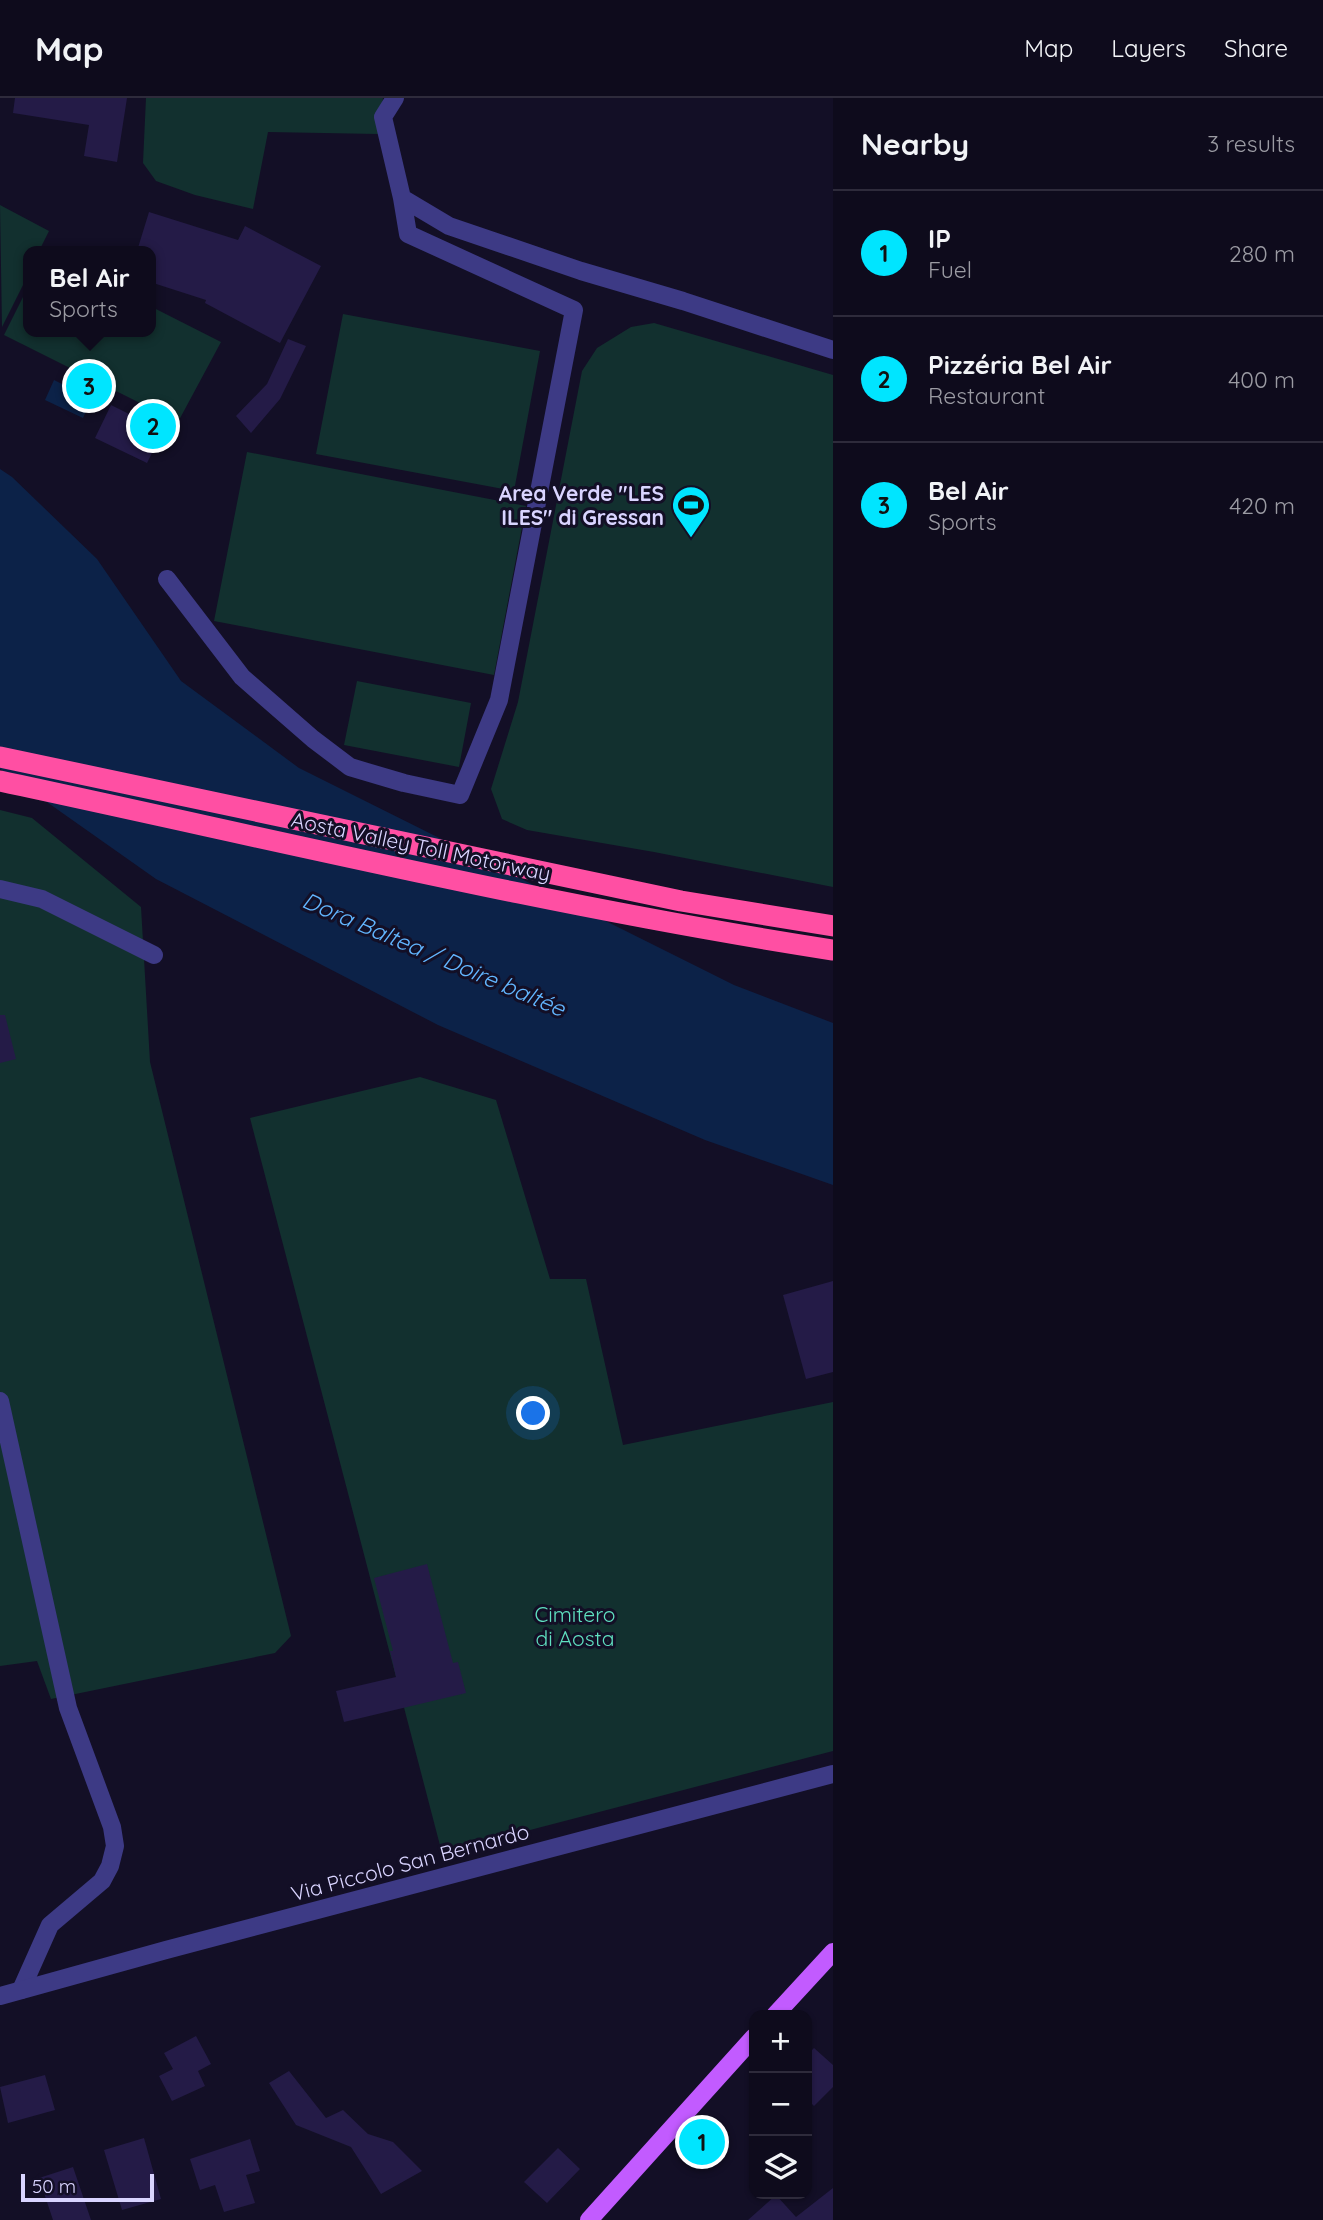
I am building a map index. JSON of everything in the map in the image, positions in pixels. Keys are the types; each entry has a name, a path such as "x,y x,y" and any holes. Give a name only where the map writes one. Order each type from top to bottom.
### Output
{"highway":[{"name":"Aosta Valley Toll Motorway","path":"0,757 681,901 833,926"},
{"name":"Aosta Valley Toll Motorway","path":"0,781 527,894 743,936 833,950"}],"main road":[{"path":"780,2010 833,1952"},
{"path":"589,2220 749,2043"}],"street":[{"path":"167,579 242,677 313,739 350,767 404,783 460,795 499,700 574,310 408,234 383,117 395,98"},
{"path":"402,198 449,226 581,271 683,300 833,350"},
{"path":"0,889 42,899 154,955"},
{"path":"0,1401 68,1708 112,1827 115,1846 110,1866 102,1881 50,1925 21,1990"},
{"name":"Via Piccolo San Bernardo","path":"0,1996 833,1774"}],"green space":[{"path":"146,98 383,98 378,134 268,132 253,209 195,195 156,181 143,163"},
{"path":"0,205 49,231 42,246 23,246 23,285 2,327"},
{"path":"23,297 23,337 156,337 156,309 221,342 178,422 4,335"},
{"path":"343,314 540,351 514,491 316,454"},
{"name":"Area Verde \"LES ILES\" di Gressan","path":"654,323 833,375 833,887 527,830 502,819 491,789 518,702 582,371 597,348 631,327"},
{"path":"247,452 526,506 494,675 214,621"},
{"path":"357,681 471,703 459,767 344,745"},
{"path":"0,810 32,818 141,907 150,1062 291,1636 275,1653 51,1699 37,1661 0,1666"},
{"name":"Cimitero di Aosta","path":"420,1077 496,1100 550,1279 586,1279 623,1445 833,1402 833,1751 442,1853 250,1118"}],"water":[{"path":"54,380 92,399 83,418 45,400"},
{"name":"Dora Baltea / Doire baltée","path":"0,469 12,477 97,559 181,681 299,768 734,985 833,1023 833,1185 705,1140 438,1025 156,879 0,769"}],"building":[{"path":"15,98 127,98 117,162 84,156 89,125 13,113"},
{"path":"149,212 238,240 245,226 321,266 280,343 205,303 206,300 156,284 156,246 139,246"},
{"path":"288,339 306,346 280,399 251,433 236,416 267,384"},
{"path":"111,405 163,431 147,463 95,438"},
{"path":"0,1015 5,1015 16,1059 0,1063"},
{"path":"833,1281 833,1372 806,1379 783,1295"},
{"path":"427,1564 453,1663 458,1662 466,1693 344,1722 336,1691 396,1677 390,1651 393,1651 374,1578"},
{"path":"196,2036 211,2064 198,2071 205,2086 172,2101 159,2076 173,2069 164,2053"},
{"path":"814,2048 833,2065 833,2087 814,2106 812,2104"},
{"path":"289,2071 326,2118 343,2110 368,2134 393,2142 422,2171 381,2194 351,2147 296,2125 269,2083"},
{"path":"45,2075 55,2110 8,2123 0,2087"},
{"path":"701,2128 726,2151 714,2165 689,2142"},
{"path":"144,2138 161,2199 122,2210 104,2150"},
{"path":"250,2139 260,2171 246,2175 255,2203 224,2212 215,2185 200,2190 190,2159"},
{"path":"558,2148 580,2169 547,2203 524,2182"},
{"path":"73,2167 91,2220 53,2220 39,2178"},
{"path":"833,2188 833,2220 748,2220 772,2199 780,2199 796,2217"}],"place":[{"name":"Bel Air","path":"89,386"},
{"name":"Pizzéria Bel Air","path":"153,426"},
{"name":"Area Verde \"LES ILES\" di Gressan","path":"691,539"},
{"name":"IP","path":"702,2142"}]}
